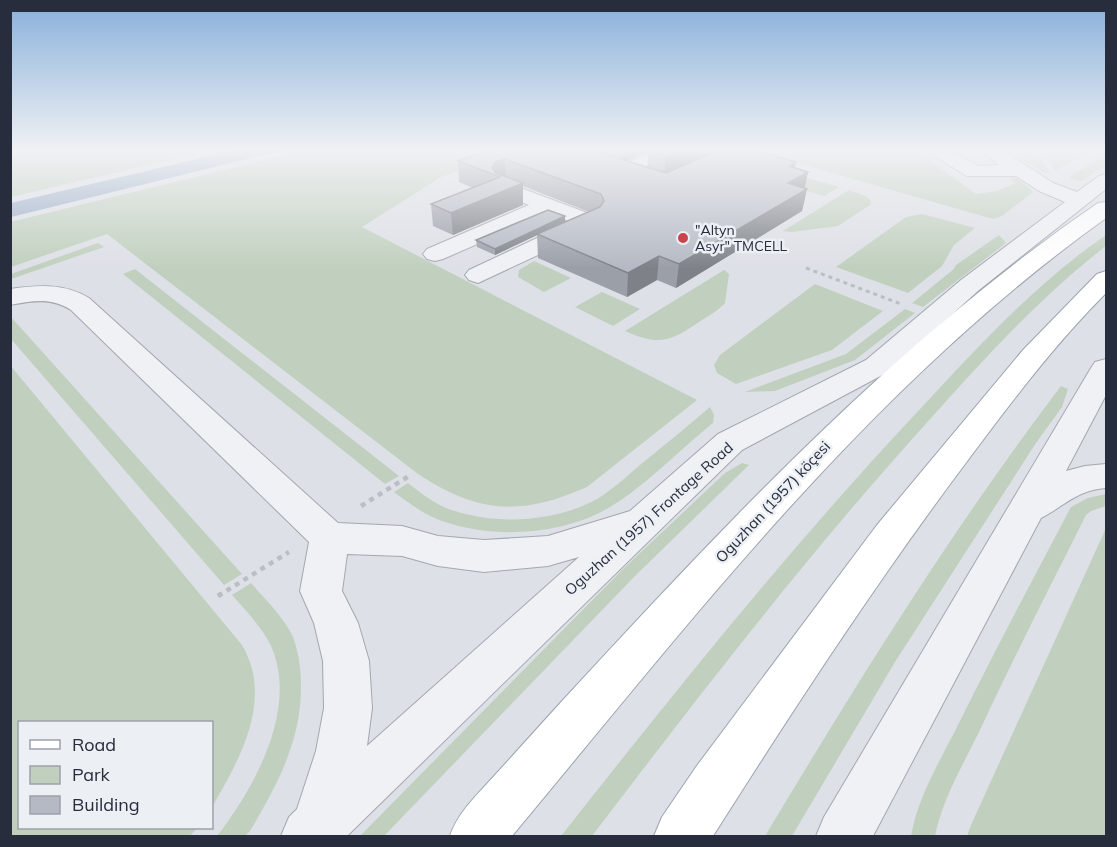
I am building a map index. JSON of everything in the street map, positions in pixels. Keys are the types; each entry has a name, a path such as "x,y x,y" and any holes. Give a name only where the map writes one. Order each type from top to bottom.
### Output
{"main road":[{"name":"Oguzhan (1957) köçesi","path":"477,837 646,639 847,423 1097,196"},
{"path":"681,837 759,718 939,472 1052,335 1107,279"}],"street":[{"path":"478,275 590,222 509,190"},
{"path":"1060,190 1097,196"},
{"name":"Oguzhan (1957) Frontage Road","path":"313,831 730,442 876,366 970,285 1097,196"},
{"path":"435,254 547,205"},
{"path":"24,295 66,294 80,304 329,537 402,541 438,551 484,556 548,550 642,522"},
{"path":"876,366 925,350"},
{"path":"843,837 1023,513 1107,368"},
{"path":"1023,513 1056,489 1082,477 1107,476"},
{"path":"313,831 341,751 348,708 346,662 336,622 321,591 329,537"}],"path":[{"path":"806,268 901,304"}],"green space":[{"path":"11,190 43,190 11,197"},
{"path":"144,190 421,190 362,227 697,400 587,487 541,503 501,506 481,503 461,497 418,474 107,234 11,267 10,222"},
{"path":"801,190 835,190 824,196"},
{"path":"849,190 866,196 871,201 870,205 838,226 792,232 783,231"},
{"path":"890,190 970,190 976,194 1000,190 1030,190 1033,192 1002,216 993,219"},
{"path":"922,214 975,228 954,245 942,266 908,293 836,267 906,217"},
{"path":"999,235 1006,243 923,307 912,303 956,265"},
{"path":"1106,235 1106,246 1059,285 994,349 843,518 592,836 561,836 736,618 873,459 1009,316 1032,294"},
{"path":"98,243 104,247 11,279 11,274"},
{"path":"534,261 571,278 544,292 518,277 519,270"},
{"path":"135,269 399,476 385,484 123,274"},
{"path":"724,270 729,274 725,303 689,329 664,340 646,339 625,331"},
{"path":"815,284 883,311 832,350 736,384 717,373 714,365 720,355"},
{"path":"602,292 640,309 613,326 575,307"},
{"path":"905,309 915,313 855,360 775,391 745,392 846,354"},
{"path":"11,317 242,574 224,585 11,339"},
{"path":"10,365 242,645 251,665 255,686 250,728 233,769 213,805 213,721 18,721 18,829 196,829 190,836 11,836"},
{"path":"1061,386 1068,389 1062,407 1036,443 895,662 792,836 765,836 907,607 982,495"},
{"path":"710,407 714,415 713,423 649,478 610,507 572,524 529,531 485,531 445,522 431,516 394,492 408,483 448,509 490,518 527,519 563,513 581,507 608,492"},
{"path":"742,463 749,465 635,576 384,836 360,836 624,568 725,473"},
{"path":"1106,494 1106,506 1086,515 1032,623 954,783 935,836 911,836 914,821 931,778 1071,507 1088,498"},
{"path":"1106,528 1106,836 967,836 971,825"},
{"path":"251,583 279,615 293,637 300,668 300,707 286,762 250,831 245,836 217,836 245,795 258,771 276,721 280,696 278,670 271,646 258,626 232,595"}],"water":[{"path":"68,190 123,190 11,217 11,203"}],"building":[{"name":"\"Altyn Asyr\" TMCELL","path":"468,190 507,190 451,213 431,204"},
{"name":"\"Altyn Asyr\" TMCELL","path":"589,190 806,190 679,264 659,256 628,273 537,234 600,207 604,201 601,194"},
{"path":"548,210 565,216 495,249 476,240"}],"place":[{"name":"\"Altyn Asyr\" TMCELL","path":"683,238"}]}
